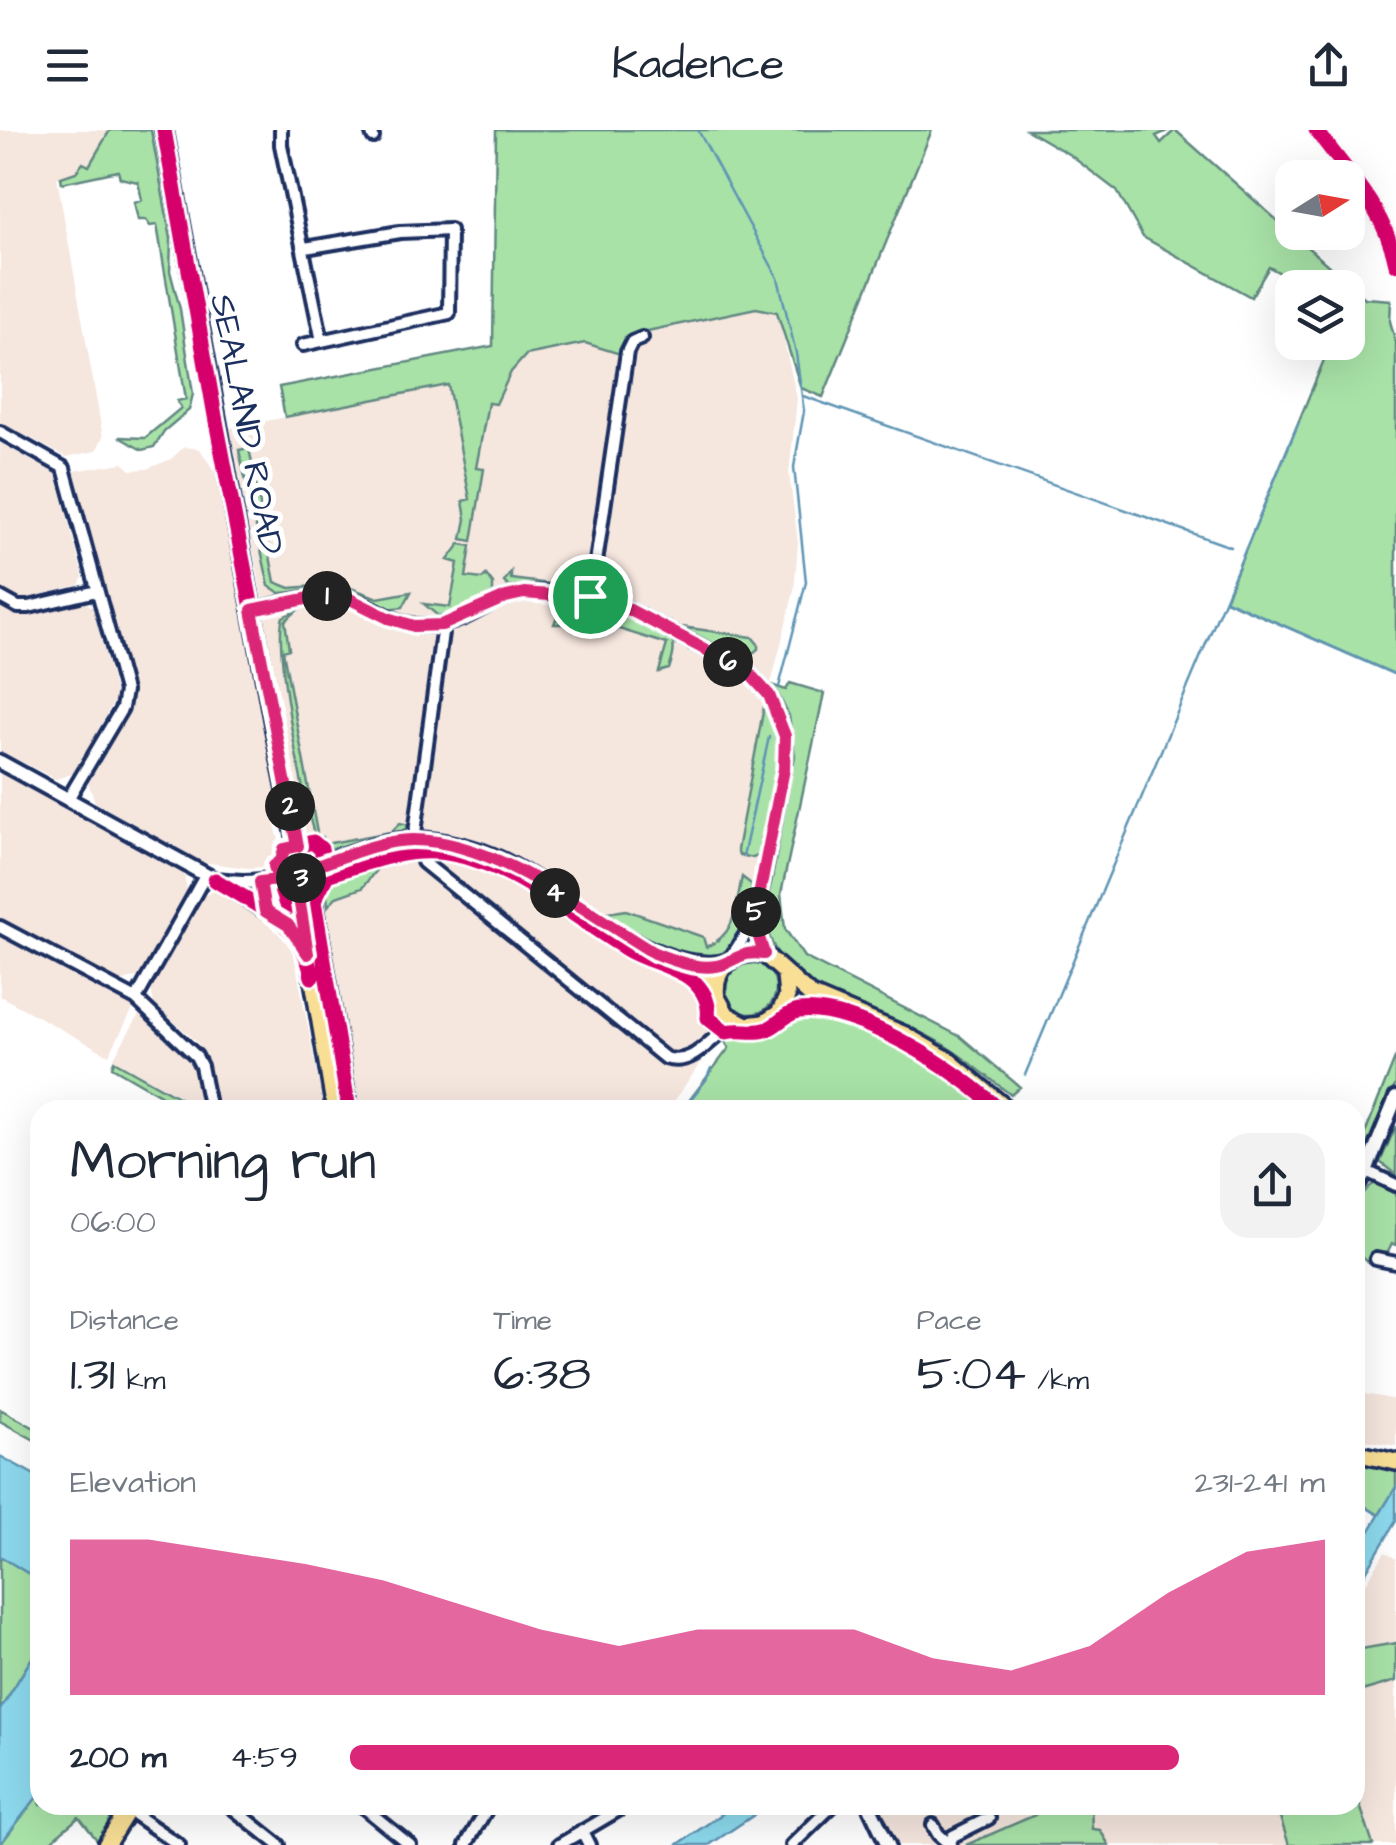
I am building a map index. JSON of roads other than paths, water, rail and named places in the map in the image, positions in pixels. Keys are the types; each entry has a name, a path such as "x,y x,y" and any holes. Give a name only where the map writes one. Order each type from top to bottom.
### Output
{"main road":[{"name":"SEALAND ROAD","path":"164,130 302,871 314,901 346,1100"},
{"path":"302,871 378,846 414,840 502,860 654,953 681,963 711,966 752,952 764,954 797,986 824,1003 906,1035 948,1060 996,1100"},
{"name":"SEALAND ROAD","path":"302,871 300,904 333,1100"},
{"path":"718,1002 716,980 728,961"},
{"path":"681,963 710,985 718,1002 738,1022 764,1023 784,1005 788,988 784,971"},
{"path":"784,1005 824,1003"},
{"path":"1365,1455 1396,1462"},
{"path":"106,1845 125,1815"}],"street":[{"path":"281,130 281,146 322,341"},
{"path":"1323,136 1368,198 1391,242 1396,264"},
{"path":"303,344 449,313 450,230 400,232 304,248"},
{"path":"590,596 627,352 632,342 642,338"},
{"path":"0,432 64,468 125,691 122,708 68,799"},
{"path":"0,597 18,607 97,591"},
{"path":"252,610 320,596 344,596 414,626 442,625 524,593 590,596 611,600 748,672 769,695 785,736 784,769 754,921 728,961"},
{"path":"414,840 442,625"},
{"path":"0,762 288,925 308,954"},
{"path":"423,862 659,1054 685,1061 722,1028 738,1022"},
{"path":"210,878 260,882 302,871"},
{"path":"136,999 210,878"},
{"path":"260,882 265,911"},
{"path":"754,921 764,954"},
{"path":"0,927 136,999 196,1056 208,1100"},
{"path":"708,1042 718,1002"},
{"path":"1396,1098 1366,1171 1396,1186"},
{"path":"1376,1258 1396,1263"},
{"path":"139,1815 180,1845"},
{"path":"242,1815 279,1845"},
{"path":"373,1815 410,1845"},
{"path":"466,1845 483,1815"},
{"path":"558,1845 610,1815"},
{"path":"792,1845 822,1815"},
{"path":"874,1815 888,1845"},
{"path":"934,1825 949,1845 953,1836 989,1818"},
{"path":"582,1831 590,1845"}],"water":[{"path":"0,1456 30,1472 30,1575 0,1556"},
{"path":"1396,1487 1396,1521 1365,1574 1365,1538"},
{"path":"30,1661 30,1806 0,1844 0,1710"},
{"path":"720,1815 754,1815 709,1845 677,1845"}],"waterway":[{"path":"698,130 778,278 796,353 804,411 794,467 806,582 779,687"},
{"path":"803,396 1231,547"},
{"path":"1025,1075 1299,422"},
{"path":"1226,600 1396,675"},
{"path":"743,857 769,737"},
{"path":"690,1100 711,1068"},
{"path":"1365,1506 1377,1514"}]}
